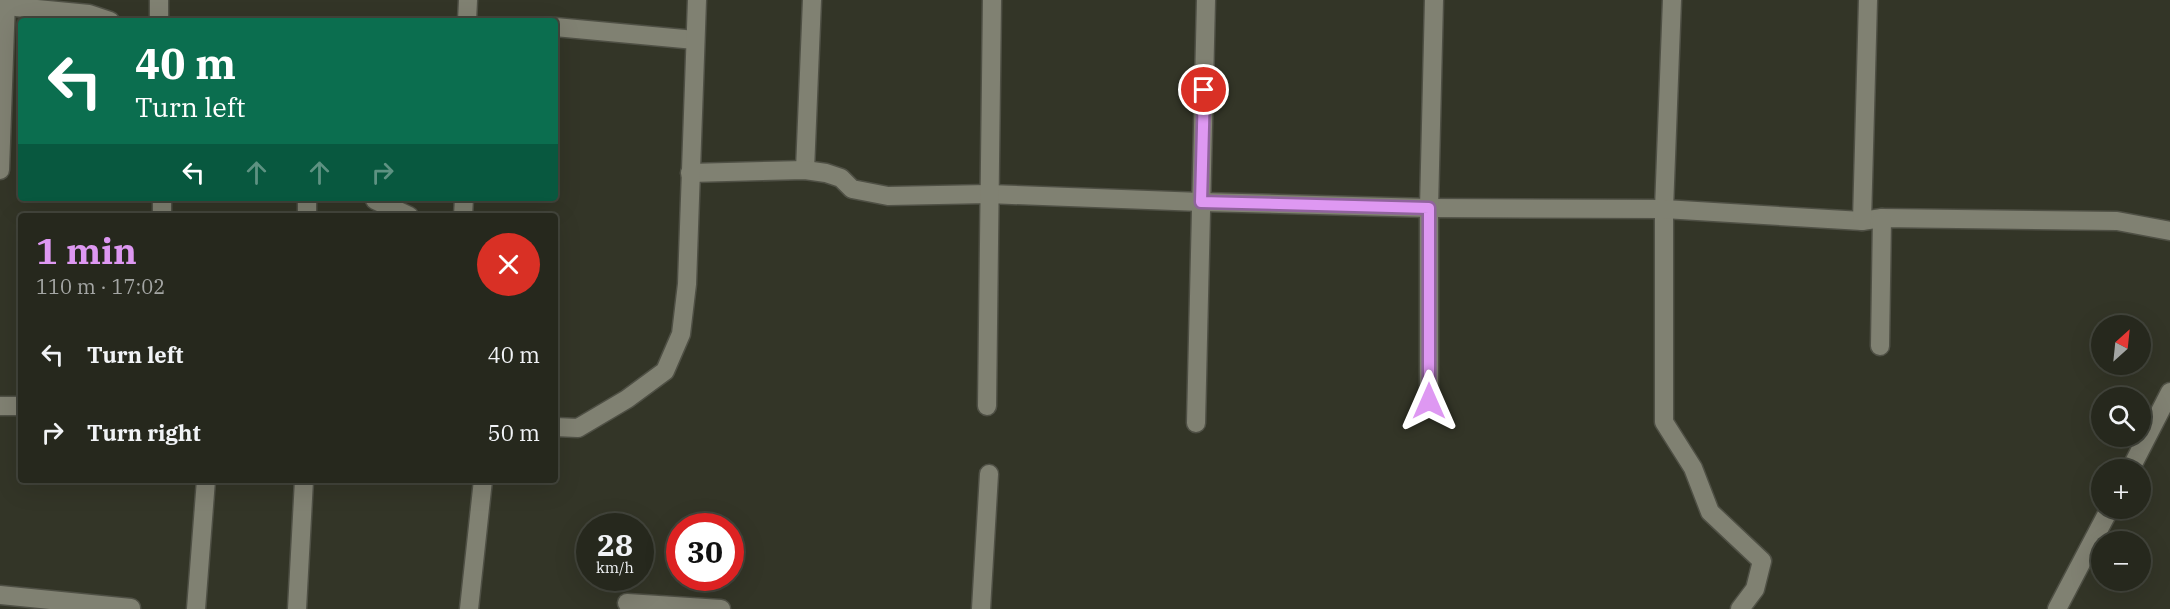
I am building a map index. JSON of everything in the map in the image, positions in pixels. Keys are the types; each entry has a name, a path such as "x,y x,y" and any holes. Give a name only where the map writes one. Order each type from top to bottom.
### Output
{"street":[{"path":"159,0 159,18"},
{"path":"467,18 468,0"},
{"path":"558,427 578,428 627,399 665,371 681,334 687,284 697,0"},
{"path":"805,170 812,0"},
{"path":"987,406 992,0"},
{"path":"1196,423 1206,0"},
{"path":"1429,401 1429,208 1434,0"},
{"path":"1672,0 1664,209 1664,422 1693,468 1710,512 1762,561 1755,589 1740,609"},
{"path":"1862,221 1868,0"},
{"path":"0,170 4,3 89,14 101,18"},
{"path":"558,27 695,40"},
{"path":"690,173 805,170 841,178 852,189 888,196 988,194 1429,208 1664,209 1862,221 1882,218 2117,220 2170,231"},
{"path":"376,205 400,213"},
{"path":"1880,346 1882,218"},
{"path":"2136,459 2170,393"},
{"path":"0,406 18,406"},
{"path":"981,609 989,474"},
{"path":"196,609 206,483"},
{"path":"297,609 304,483"},
{"path":"468,609 483,483"},
{"path":"2057,609 2104,519"},
{"path":"0,595 131,608"},
{"path":"628,599 721,609"}],"route":[{"path":"1204,90 1201,202 1429,208 1429,401"}]}
